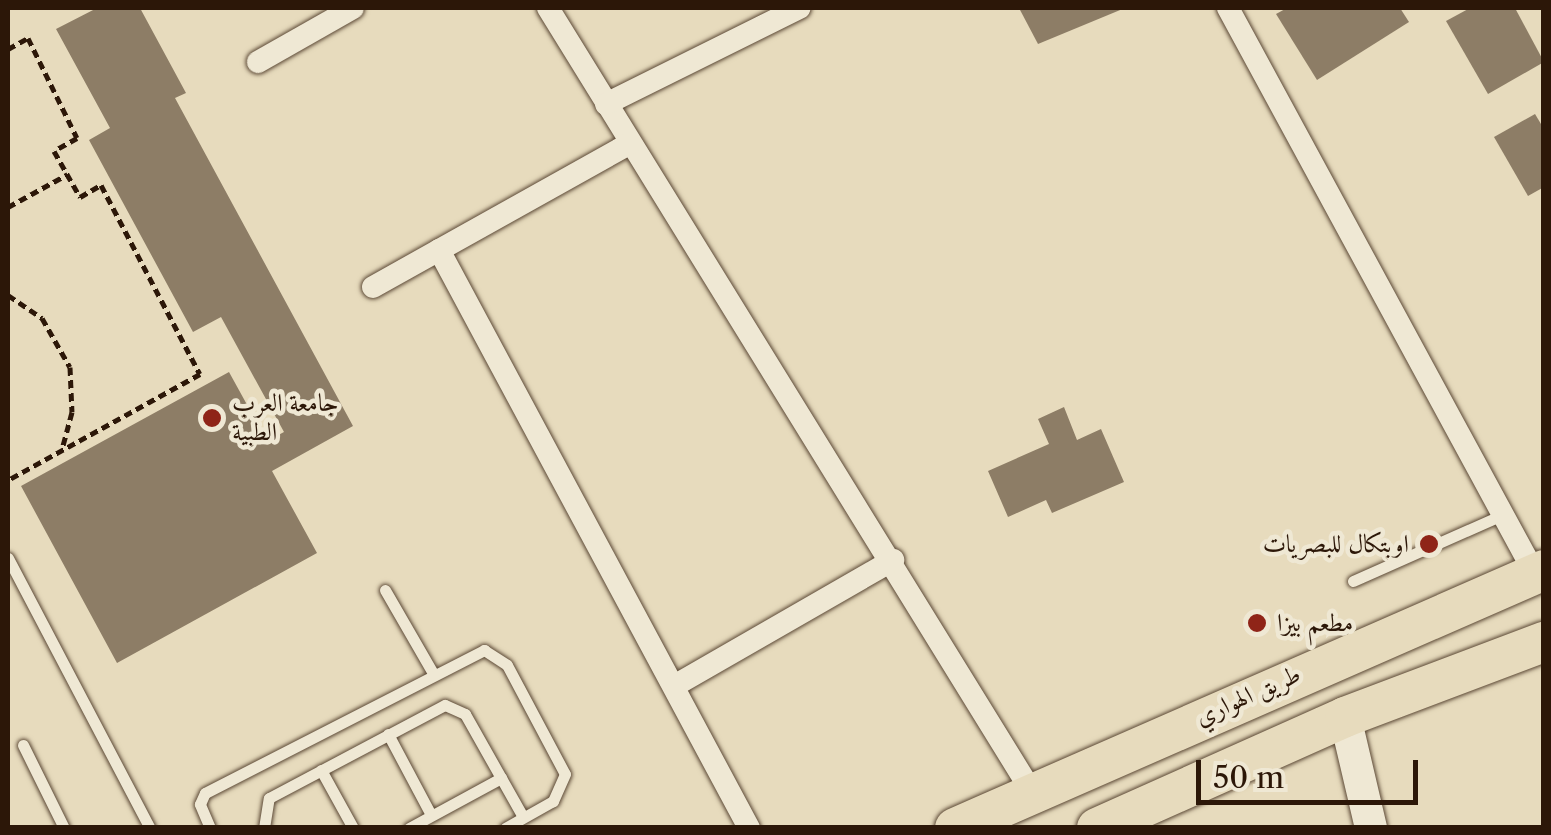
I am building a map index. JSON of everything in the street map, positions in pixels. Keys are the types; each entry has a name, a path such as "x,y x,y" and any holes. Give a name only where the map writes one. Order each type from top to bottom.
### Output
{"highway":[{"name":"طريق الهواري","path":"955,828 1539,572"},
{"path":"1097,828 1345,716 1544,642"}],"main road":[{"path":"1345,716 1370,828"}],"street":[{"path":"258,62 353,8"},
{"path":"548,8 893,560 1032,792"},
{"path":"606,104 798,8"},
{"path":"1228,8 1502,515 1539,572"},
{"path":"373,287 631,143"},
{"path":"440,250 749,828"},
{"path":"674,686 893,560"}],"lane":[{"path":"1353,581 1502,515"},
{"path":"9,563 150,828"},
{"path":"385,590 433,673"},
{"path":"210,828 200,804 206,793 475,651 507,665 566,774 553,800 505,828"},
{"path":"264,828 269,798 388,734 453,706 502,778 523,817"},
{"path":"388,734 432,816"},
{"path":"22,745 64,828"},
{"path":"321,770 353,828"},
{"path":"409,828 502,778"}],"path":[{"path":"8,50 28,38 77,138 54,152 80,197 101,184 200,374 8,480"},
{"path":"8,207 68,174"},
{"path":"8,296 42,318 70,368 72,412 62,450"}],"building":[{"path":"97,8 140,8 186,93 175,98 353,426 272,471 317,553 117,663 21,486 229,372 267,441 284,432 221,317 193,332 89,140 110,128 56,29"},
{"path":"1019,8 1125,8 1038,44"},
{"path":"1287,8 1400,8 1409,22 1317,80 1276,14"},
{"path":"1470,8 1515,8 1544,62 1488,94 1446,21"},
{"path":"1535,114 1544,129 1544,187 1528,196 1494,137"},
{"path":"1064,407 1077,440 1101,429 1124,482 1052,513 1046,500 1008,517 988,471 1049,444 1038,419"}],"place":[{"name":"جامعة العرب الطبية","path":"212,418"},
{"name":"اوبتكال للبصريات","path":"1429,544"},
{"name":"مطعم بيزا","path":"1257,623"}]}
